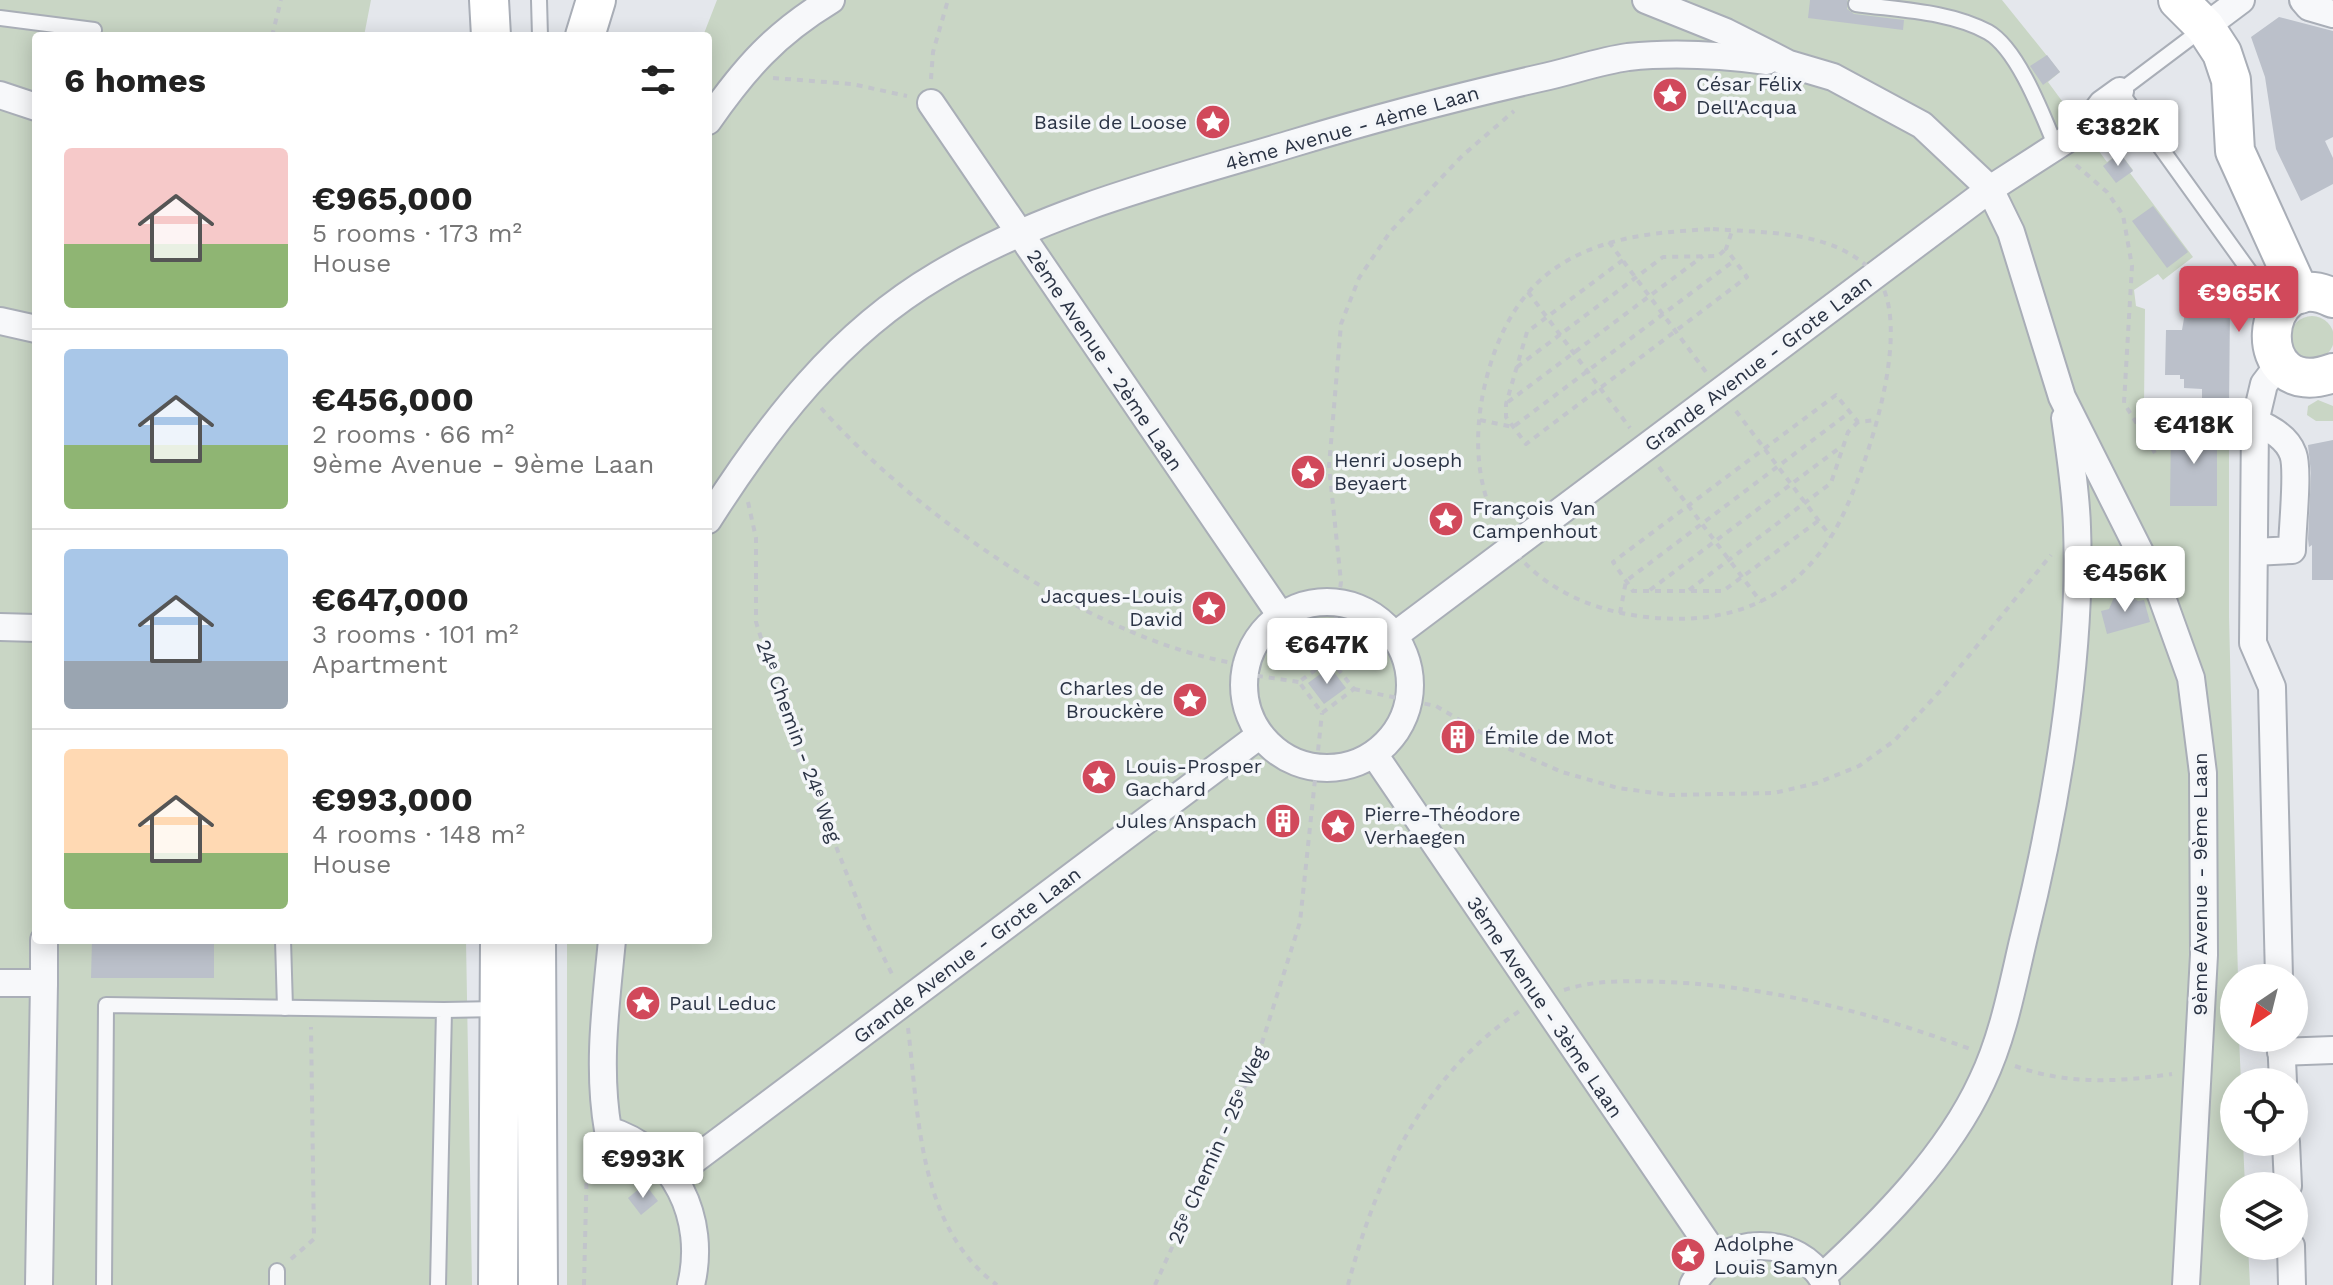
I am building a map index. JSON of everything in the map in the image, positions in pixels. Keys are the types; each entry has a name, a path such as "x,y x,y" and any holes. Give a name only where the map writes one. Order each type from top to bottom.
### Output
{"main road":[{"path":"489,0 491,32"},
{"path":"586,32 596,0"},
{"path":"2178,0 2205,27 2222,53 2231,80 2235,151 2305,299 2270,329 2270,343 2280,363 2307,378 2333,373"},
{"path":"498,1285 500,944"},
{"path":"536,944 538,1285"}],"street":[{"path":"712,115 766,46 797,21 831,0"},
{"path":"1646,0 1726,32 1789,64 1833,77 1922,125 1990,189"},
{"path":"2205,27 2241,0"},
{"path":"2303,0 2309,7 2333,14"},
{"name":"4ème Avenue - 4ème Laan","path":"712,514 740,469 825,362 879,316 938,275 1019,235 1113,198 1423,104 1627,57 1727,56 1789,64"},
{"name":"Grande Avenue - Grote Laan","path":"1394,636 1990,189 2083,129 2102,104 2120,91"},
{"path":"0,95 32,106"},
{"name":"2ème Avenue - 2ème Laan","path":"931,103 1281,616"},
{"name":"9ème Avenue - 9ème Laan","path":"1990,189 2011,232 2062,397 2160,592 2191,678 2203,773 2204,955 2186,1285"},
{"path":"0,321 32,328"},
{"path":"2279,964 2272,687 2253,643 2255,422 2264,384 2280,363"},
{"path":"1693,1285 1717,1258 1739,1248 1773,1247 1805,1260 1824,1281 1909,1190 1961,1119 1992,1057 2038,883 2057,769 2074,632 2077,524 2062,397"},
{"path":"2254,552 2292,550 2294,460 2286,442 2271,428 2255,422"},
{"path":"1338,603 1359,609 1394,636 1410,676 1409,698 1403,720 1391,739 1374,754 1338,768 1316,767 1286,758 1260,735 1244,695 1246,670 1259,638 1281,616 1309,604 1338,603"},
{"path":"0,627 32,628"},
{"name":"Grande Avenue - Grote Laan","path":"674,1175 1260,735"},
{"name":"3ème Avenue - 3ème Laan","path":"1374,754 1537,998 1717,1258"},
{"path":"39,1285 44,944"},
{"path":"612,944 603,1041 603,1103 608,1130 622,1134 658,1158 674,1175 684,1194 694,1236 691,1285"},
{"path":"0,983 44,983"},
{"path":"2308,1048 2333,1050"},
{"path":"2291,1260 2292,1285"}],"lane":[{"path":"539,0 540,32"},
{"path":"1856,4 1953,19 1990,33 2003,46 2037,101 2056,147"},
{"path":"0,18 94,30"},
{"path":"2205,27 2120,91 2268,297 2305,299"},
{"path":"283,944 285,1008"},
{"path":"104,1285 106,1005 500,1009"},
{"path":"438,1285 444,1010"}],"path":[{"path":"273,32 281,0"},
{"path":"739,77 852,84 931,103 933,52 948,0"},
{"path":"1299,682 1330,659 1341,582 1329,466 1341,324 1359,278 1390,232 1462,156 1518,107 1543,78"},
{"path":"2056,147 2107,192 2123,215 2132,266 2124,403 2155,453"},
{"path":"1670,231 1732,231 1817,241 1843,249 1876,274 1887,299 1892,330 1876,420 1862,469 1840,521 1816,558 1781,590 1741,611 1712,618 1685,619 1620,613 1577,600 1554,589 1530,570 1510,548 1490,513 1480,478 1480,420 1482,398 1499,339 1528,292 1554,269 1600,245 1670,231"},
{"path":"1517,367 1663,257 1718,256 1726,249 1732,231"},
{"path":"1623,260 1527,332 1506,404 1506,417 1526,444 1747,277 1726,249"},
{"path":"1506,404 1703,256"},
{"path":"1480,420 1513,427 1735,260"},
{"path":"803,389 850,441 904,489 1036,581 1148,639 1186,654 1299,682 1322,713 1354,689"},
{"path":"1818,521 1723,591 1633,591 1613,562 1836,395 1858,422"},
{"path":"1620,613 1626,581 1850,412"},
{"path":"1687,591 1831,483 1848,432 1858,422 1876,420"},
{"path":"1648,592 1843,445"},
{"name":"24ᵉ Chemin - 24ᵉ Weg","path":"740,469 756,538 756,622 790,730 853,891 905,1001 921,1133 933,1193 945,1227 963,1254 997,1285"},
{"path":"1330,659 1354,689 1436,706 1521,754 1562,772 1618,788 1670,795 1774,793 1817,783 1859,766 1894,741 1941,690 2077,524"},
{"name":"25ᵉ Chemin - 25ᵉ Weg","path":"1155,1285 1256,1062 1300,922 1322,713"},
{"path":"1348,1285 1389,1165 1411,1123 1456,1063 1485,1034 1537,998 1577,986 1627,980 1707,984 1802,996 1865,1012 1992,1057 2072,1081 2119,1081 2198,1070"},
{"path":"277,1278 314,1239 311,1008"},
{"path":"584,1285 587,1160 608,1130"}],"green space":[{"path":"0,0 371,0 365,32 32,32 32,944 466,944 472,1285 0,1285"},
{"path":"717,0 2002,0 2060,72 2048,82 2107,162 2120,153 2133,170 2130,173 2193,257 2163,280 2158,274 2134,290 2136,306 2145,309 2144,406 2229,408 2229,617 2238,964 2220,964 2220,1052 2240,1052 2240,1068 2220,1068 2220,1156 2244,1156 2244,1172 2220,1172 2220,1260 2249,1260 2250,1285 567,1285 567,944 712,944 712,32 705,32"},
{"path":"2312,316 2327,323 2334,338 2327,353 2312,360 2297,353 2290,338 2297,323"},
{"path":"2318,400 2333,406 2333,421 2316,421 2307,415 2308,406"}],"building":[{"path":"1810,0 1847,0 1847,9 1854,14 1904,20 1903,30 1808,18"},
{"path":"2279,17 2333,31 2333,137 2325,141 2333,158 2333,184 2301,201 2276,149 2265,77 2251,37"},
{"path":"2047,55 2060,72 2043,85 2030,66"},
{"path":"2120,153 2133,171 2116,183 2103,166"},
{"path":"2153,206 2188,252 2167,268 2132,221"},
{"path":"2210,296 2222,296 2230,308 2229,408 2202,408 2202,389 2184,388 2184,379 2180,379 2180,375 2165,375 2166,330 2182,330 2186,307 2203,305"},
{"path":"2171,425 2217,425 2217,506 2170,506"},
{"path":"2333,440 2333,580 2312,580 2312,545 2309,547 2308,539 2311,473 2308,445"},
{"path":"2124,592 2138,601 2144,600 2150,622 2107,634 2101,611 2109,609 2115,595"},
{"path":"1330,667 1346,688 1324,704 1308,683"},
{"path":"92,944 214,944 214,978 91,978"},
{"path":"645,1184 658,1201 641,1215 628,1198"}],"place":[{"name":"César Félix Dell'Acqua","path":"1670,95"},
{"name":"Basile de Loose","path":"1213,122"},
{"name":"Henri Joseph Beyaert","path":"1308,472"},
{"name":"François Van Campenhout","path":"1446,519"},
{"name":"Jacques-Louis David","path":"1209,608"},
{"name":"Charles de Brouckère","path":"1190,700"},
{"name":"Émile de Mot","path":"1458,737"},
{"name":"Louis-Prosper Gachard","path":"1099,777"},
{"name":"Jules Anspach","path":"1283,821"},
{"name":"Pierre-Théodore Verhaegen","path":"1338,826"},
{"name":"Paul Leduc","path":"643,1003"},
{"name":"Adolphe Louis Samyn","path":"1688,1255"}]}
